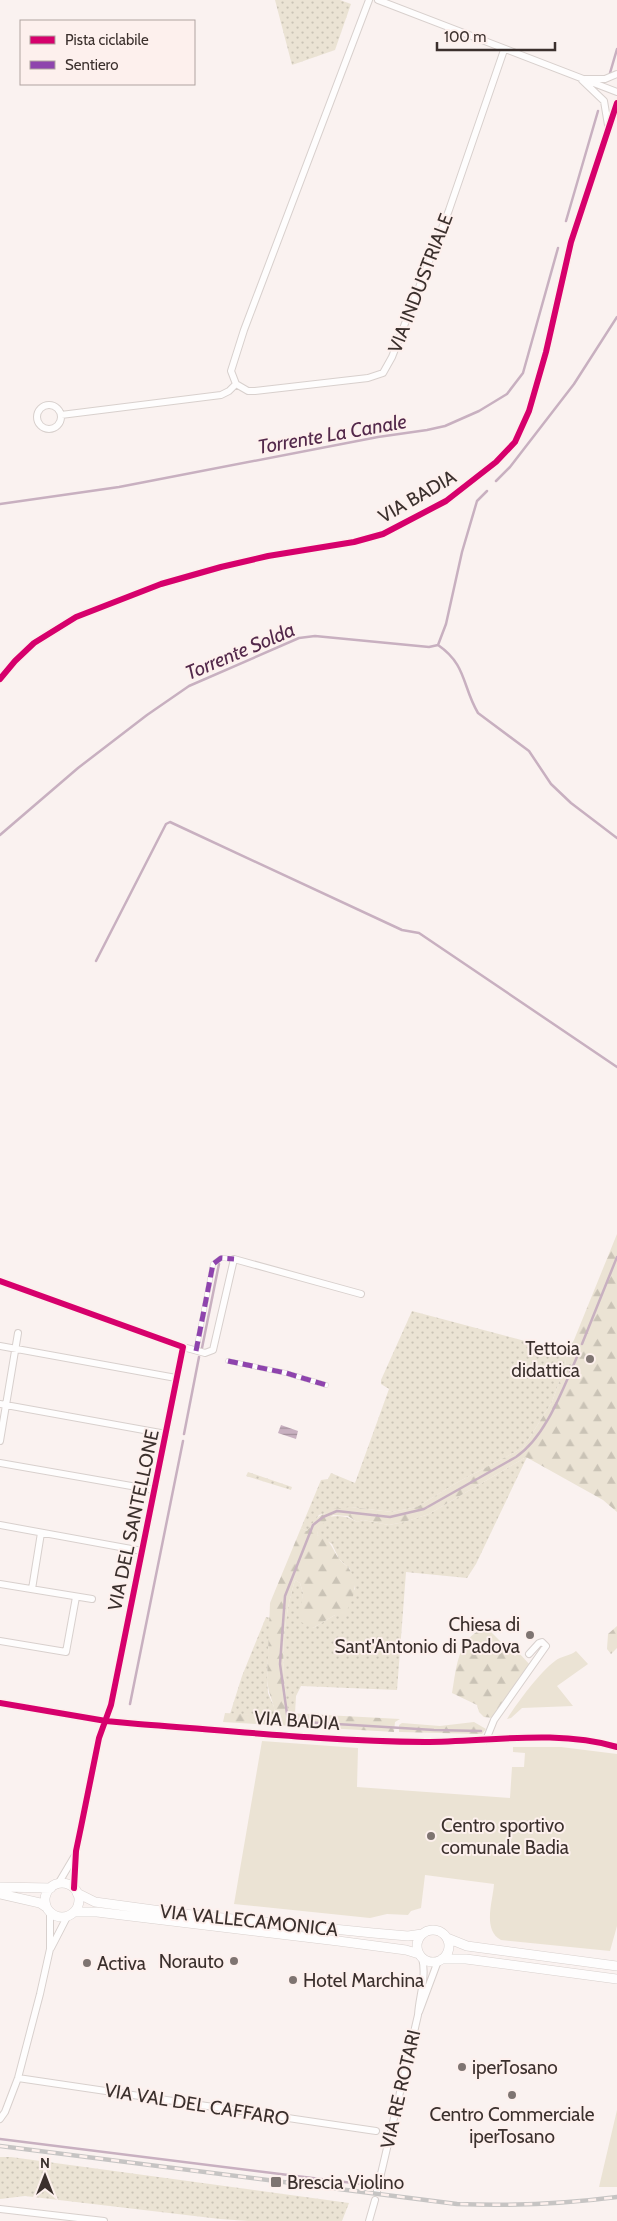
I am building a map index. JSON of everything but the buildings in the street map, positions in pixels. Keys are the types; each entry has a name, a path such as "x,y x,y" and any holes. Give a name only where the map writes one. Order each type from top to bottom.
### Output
{"main road":[{"path":"0,1887 28,1889 69,1885 76,1890 79,1901 71,1914 58,1917 34,1902 0,1894"},
{"path":"48,1910 46,1895 54,1886"},
{"name":"VIA VALLECAMONICA","path":"76,1890 98,1903 183,1914 408,1936 422,1934"},
{"name":"VIA VALLECAMONICA","path":"71,1914 97,1912 406,1950 421,1956"},
{"path":"617,1966 467,1946 446,1938 435,1930 422,1934 417,1946 421,1956 430,1962 466,1959 617,1979"},
{"path":"440,1960 448,1950 446,1938"}],"street":[{"path":"61,416 220,394 229,391 236,384 231,371 244,330 369,0"},
{"path":"378,0 617,92"},
{"name":"VIA INDUSTRIALE","path":"236,384 248,391 255,391 368,378 382,373 392,357 449,210 504,50"},
{"path":"581,79 605,79 617,74"},
{"path":"581,79 604,101 608,130"},
{"name":"VIA BADIA","path":"0,679 14,661 34,643 76,617 161,584 221,567 268,556 354,542 383,534 446,500 496,462 515,442 529,411 546,352 571,242 617,105"},
{"path":"196,1351 213,1264 221,1258 361,1294"},
{"path":"0,1281 183,1347 206,1353 213,1350 234,1260"},
{"path":"0,1441 3,1404 18,1333"},
{"path":"0,1346 176,1378"},
{"name":"VIA DEL SANTELLONE","path":"76,1890 76,1852 99,1738 106,1721 183,1347"},
{"path":"228,1361 286,1373 326,1385"},
{"path":"3,1404 166,1434"},
{"path":"0,1463 154,1490"},
{"path":"0,1526 142,1551"},
{"path":"32,1589 41,1533"},
{"path":"0,1584 92,1599"},
{"path":"0,1641 66,1652 76,1597"},
{"path":"486,1740 494,1720 546,1646 542,1642 539,1643 529,1654"},
{"name":"VIA BADIA","path":"0,1703 106,1721 368,1740 425,1742 548,1739 614,1746"},
{"path":"614,1746 617,1740"},
{"name":"VIA DEL SANTELLONE","path":"54,1886 69,1868 76,1852"},
{"path":"0,2119 5,2112 18,2078 50,1949 48,1910"},
{"path":"50,1949 71,1914"},
{"name":"VIA RE ROTARI","path":"376,2191 418,2015 424,1975 421,1956"},
{"name":"VIA RE ROTARI","path":"418,2015 425,2000 433,1972 440,1960"},
{"name":"VIA VAL DEL CAFFARO","path":"18,2078 376,2131"},
{"path":"368,2221 375,2200"},
{"path":"0,2209 63,2218 104,2221"}],"green space":[{"path":"275,0 340,0 351,4 335,50 292,65"},
{"path":"617,1234 617,1512 603,1500 526,1457 429,1514 404,1522 389,1525 363,1520 357,1522 348,1516 333,1515 319,1527 317,1535 327,1541 338,1558 350,1570 353,1576 354,1593 345,1614 335,1615 313,1628 301,1622 299,1618 303,1593 300,1583 295,1580 287,1614 283,1662 288,1713 400,1719 395,1722 394,1732 223,1722 225,1713 275,1716 267,1680 270,1603 301,1528 307,1531 316,1518 333,1509 351,1507 392,1512 417,1507 458,1482 523,1448 552,1402 565,1366 567,1352 574,1340"},
{"path":"412,1311 567,1352 565,1366 552,1402 523,1448 458,1482 417,1507 392,1512 351,1507 319,1515 307,1531 301,1528 321,1480 328,1479 331,1473 355,1483 389,1389 381,1384 381,1380"},
{"path":"526,1457 476,1564 467,1578 406,1572 397,1690 301,1686 296,1696 295,1714 288,1713 283,1662 287,1614 295,1580 300,1583 303,1593 302,1603 313,1628 335,1615 355,1589 350,1569 339,1559 332,1544 317,1535 322,1522 332,1516 338,1516 357,1522 363,1520 389,1525 404,1522 429,1514"},
{"path":"248,1472 292,1487 291,1490 246,1476"},
{"path":"266,1617 270,1618 268,1693 274,1707 275,1716 230,1714 242,1676"},
{"path":"617,1626 617,1648 611,1654 607,1649 608,1634"},
{"path":"479,1631 491,1632 515,1656 519,1653 531,1666 494,1718 484,1717 479,1712 477,1705 452,1693 456,1667 462,1649 466,1642"},
{"path":"576,1651 588,1664 557,1686 573,1706 522,1708 511,1718 507,1719 529,1688 549,1666 557,1659"},
{"path":"474,1722 486,1729 482,1734 399,1732 399,1725 402,1723 440,1726"},
{"name":"Centro sportivo comunale Badia","path":"262,1741 358,1748 357,1787 510,1798 512,1767 524,1767 525,1753 513,1752 513,1747 561,1747 617,1754 617,1926 610,1951 501,1940 495,1935 490,1922 494,1884 425,1875 421,1908 411,1911 408,1915 387,1914 370,1918 234,1904"},
{"path":"617,2110 617,2187 599,2187"},
{"path":"0,2157 349,2203 342,2221 248,2221 25,2196 0,2199"}],"shaded area":[{"path":"281,1425 298,1431 296,1439 278,1433"}],"waterway":[{"name":"Torrente La Canale","path":"610,73 617,49"},
{"name":"Torrente La Canale","path":"566,221 598,111"},
{"name":"Torrente La Canale","path":"0,504 119,487 378,437 427,430 445,426 479,411 507,394 523,373 558,248"},
{"name":"Torrente Solda","path":"496,481 510,467 574,384 617,317"},
{"name":"Torrente Solda","path":"0,835 78,768 147,715 189,686 299,638 315,636 429,647 438,645 446,624 462,552 477,501 487,491"},
{"path":"438,645 454,660 459,668 478,713 529,751 551,784 571,803 617,838"},
{"path":"96,961 166,824 170,822 402,930 419,933 617,1067"},
{"path":"582,1344 617,1257"},
{"path":"202,1348 219,1264"},
{"path":"184,1434 199,1357"},
{"path":"288,1721 280,1664 285,1596 313,1525 323,1517 337,1511 390,1517 424,1509 516,1457 527,1448 545,1425 577,1357"},
{"path":"130,1704 183,1441"},
{"path":"288,1721 481,1731"},
{"path":"0,2139 361,2184"}],"railway":[{"path":"0,2146 457,2204 537,2204 617,2197"}],"marked path":[{"path":"196,1351 213,1264 221,1258 234,1259"},
{"path":"228,1361 286,1373 326,1385"}],"cycle path":[{"path":"0,679 34,643 76,617 161,584 221,567 268,556 354,542 383,534 446,501 496,462 515,442 529,411 546,352 571,242 617,103"},
{"path":"0,1281 183,1347 111,1705 99,1738 76,1851 74,1888"},
{"path":"0,1703 106,1721 281,1735 425,1742 546,1738 594,1742 617,1747"}],"place":[{"name":"Tettoia didattica","path":"590,1359"},
{"name":"Chiesa di Sant'Antonio di Padova","path":"530,1635"},
{"name":"Centro sportivo comunale Badia","path":"431,1836"},
{"name":"Norauto","path":"234,1961"},
{"name":"Activa","path":"87,1963"},
{"name":"Hotel Marchina","path":"293,1980"},
{"name":"iperTosano","path":"462,2067"},
{"name":"Centro Commerciale iperTosano","path":"512,2095"},
{"name":"Brescia Violino","path":"276,2182"}]}
